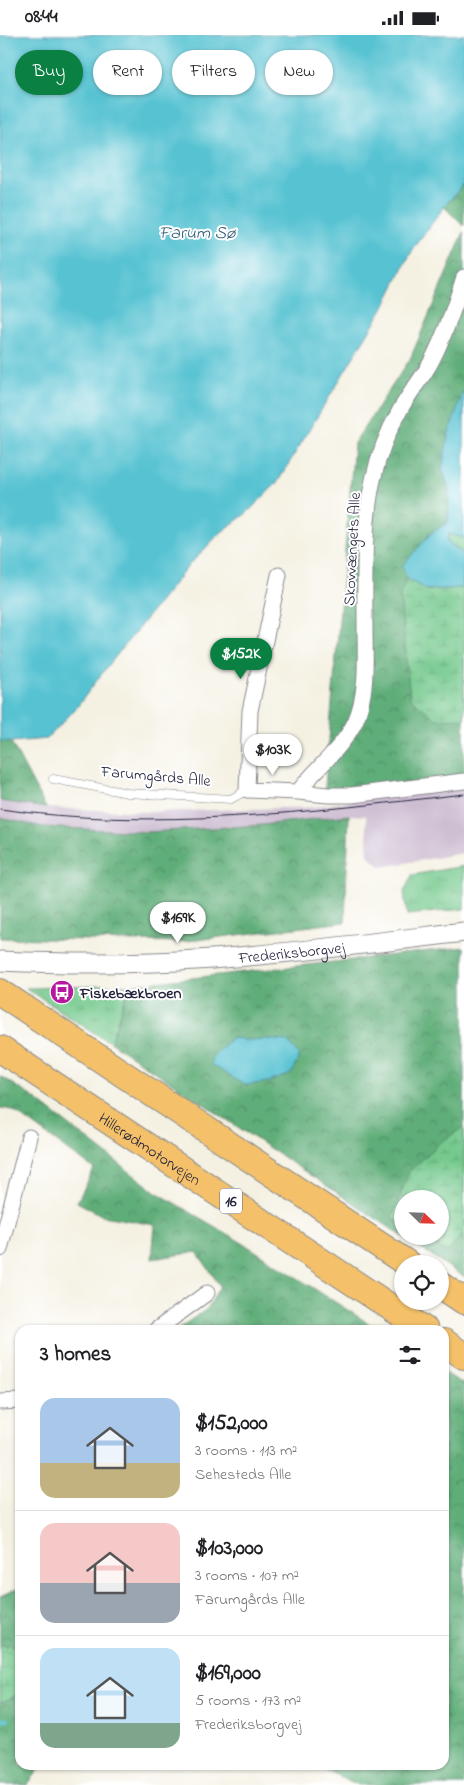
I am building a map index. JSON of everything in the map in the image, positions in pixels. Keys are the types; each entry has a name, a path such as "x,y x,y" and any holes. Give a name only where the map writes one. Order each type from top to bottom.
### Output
{"highway":[{"path":"0,992 395,1255"},
{"name":"Hillerødmotorvejen","path":"0,1049 417,1325"},
{"path":"449,1291 464,1301"},
{"path":"449,1346 464,1356"}],"street":[{"name":"Skovvængets Alle","path":"298,792 309,777 333,755 355,721 363,694 365,675 365,582 368,511 372,480 381,453 400,409 431,363 452,315 464,277"},
{"path":"248,790 250,711 279,575"},
{"name":"Farumgårds Alle","path":"248,790 352,795 464,781"},
{"name":"Frederiksborgvej","path":"0,961 129,963 213,959 464,932"},
{"path":"0,1249 28,1137"},
{"path":"163,1325 207,1293"},
{"path":"0,1402 15,1401"}],"lane":[{"name":"Farumgårds Alle","path":"53,779 128,793 231,799 248,790"}],"shaded area":[{"path":"464,787 464,853 381,867 368,855 366,816 349,815 262,825 148,832 43,827 0,818 0,801 47,808 150,812 313,807 365,798"}],"green space":[{"path":"464,184 464,226 444,207"},
{"path":"464,232 464,389 442,468 449,490 448,523 432,532 402,567 462,588 464,569 464,776 324,798 354,443 410,359"},
{"path":"448,534 464,538 464,561 460,551 447,542"},
{"path":"464,569 464,718 436,719 410,698 400,595 407,578 426,590 462,588"},
{"path":"0,741 11,742 46,808 0,801"},
{"path":"349,815 345,922 179,942 0,938 0,818 43,827 148,832 262,825"},
{"path":"464,866 464,909 407,915 404,892 412,875"},
{"path":"464,947 464,1277 449,1267 449,1255 431,1255 416,1245 449,1245 449,1190 394,1190 394,1231 111,1043 130,985","holes":["232,1038 251,1040 214,1053"]},
{"path":"130,985 111,1043 26,988"},
{"path":"0,1076 34,1098 156,1192 246,1245 371,1325 183,1325 207,1309 220,1286 197,1252 152,1259 155,1225 103,1216 77,1202 94,1169 13,1110 0,1108"},
{"path":"464,1127 464,1233 447,1252 436,1245 449,1245 449,1190 402,1190 409,1172 441,1142"},
{"path":"449,1375 464,1385 464,1785 359,1785 325,1770 449,1770"},
{"path":"15,1590 15,1646 0,1645 0,1597"},
{"path":"0,1645 15,1646 15,1696 0,1703"},
{"path":"15,1696 15,1770 39,1770 27,1785 0,1785 0,1703"}],"water":[{"name":"Farum Sø","path":"0,35 464,35 464,184 444,207 412,251 382,310 277,483 248,512 219,534 189,565 77,707 47,739 0,741"},
{"path":"464,389 464,538 449,534 447,542 460,551 464,561 462,588 426,590 407,578 402,566 432,532 448,523 449,490 442,468 449,433"},
{"path":"232,1038 287,1041 300,1055 291,1074 269,1082 244,1085 210,1064 214,1053"}],"waterway":[{"path":"0,1720 7,1719"}],"tram line":[{"path":"0,809 58,815 174,819 290,812 464,794"}],"place":[{"name":"Fiskebækbroen","path":"62,992"}]}
